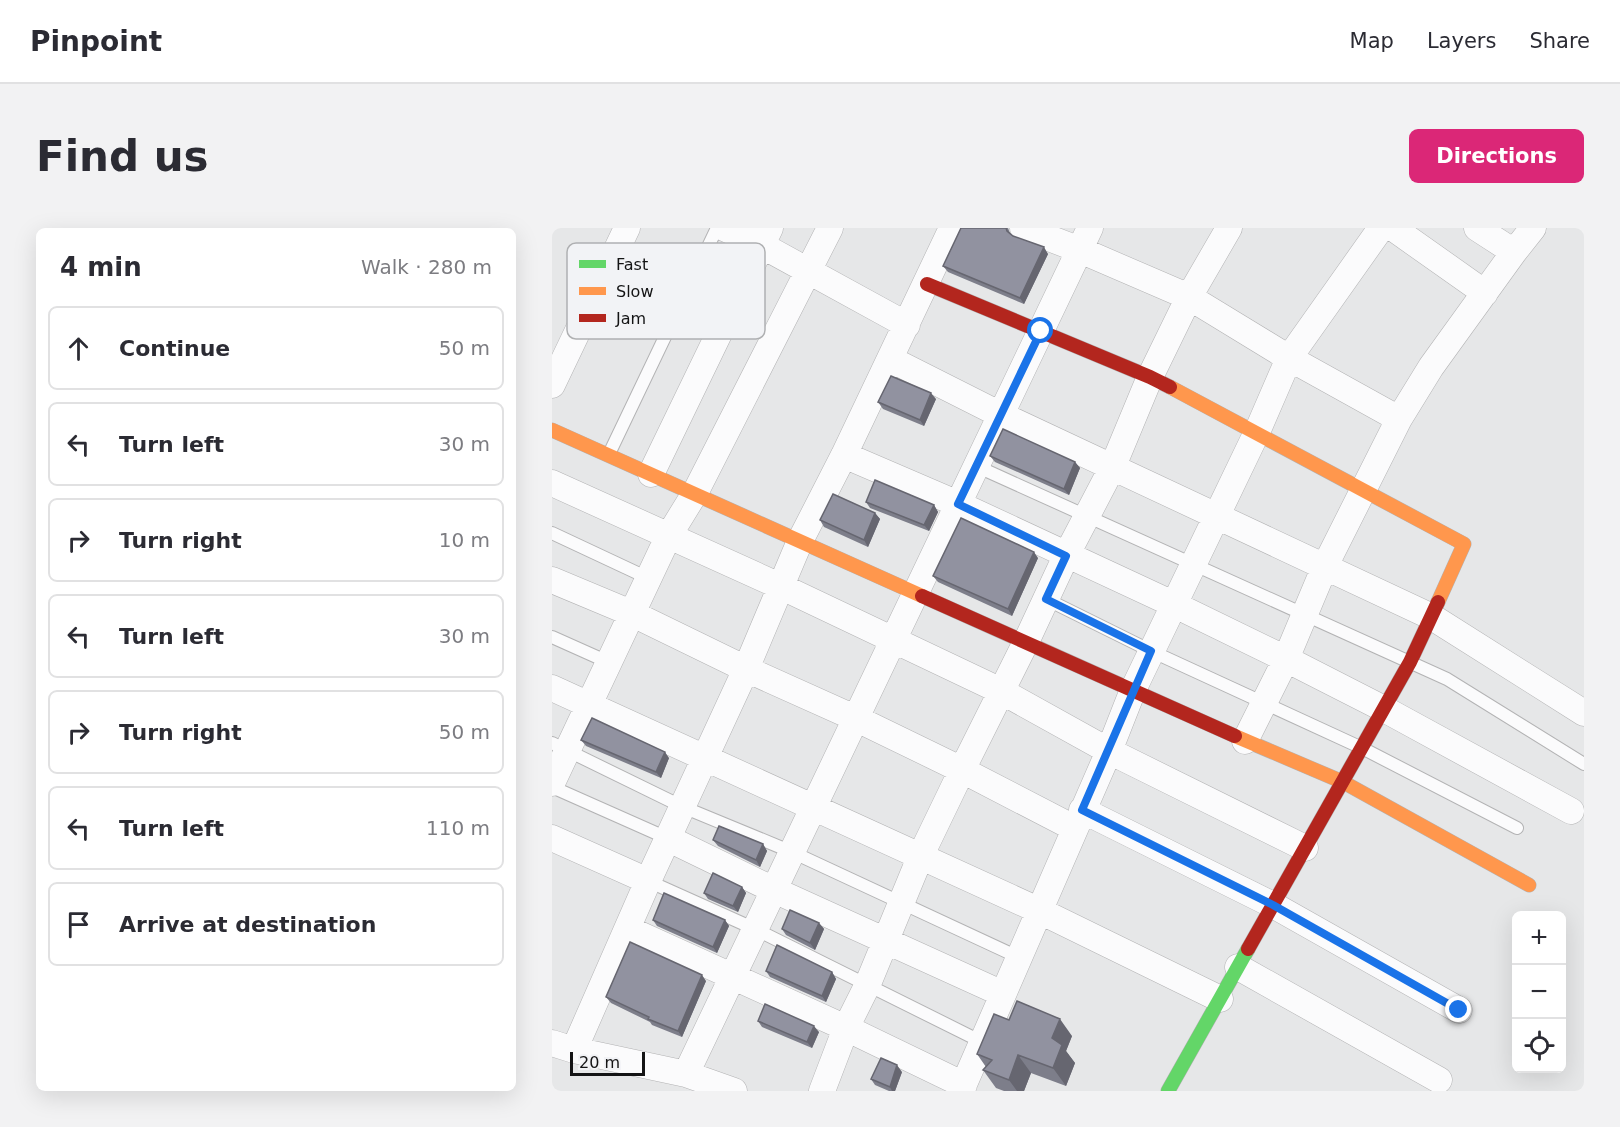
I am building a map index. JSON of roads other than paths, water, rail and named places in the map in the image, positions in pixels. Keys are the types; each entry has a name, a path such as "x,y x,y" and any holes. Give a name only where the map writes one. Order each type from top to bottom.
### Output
{"street":[{"path":"620,243 627,228"},
{"path":"724,228 765,237 809,272 907,325"},
{"path":"552,785 560,746 588,705 668,537 695,493 830,228"},
{"path":"734,1091 686,1074 563,1047 628,929 746,669 800,541 844,455 952,228"},
{"path":"1023,228 1085,239 1399,419"},
{"path":"822,1091 846,1028 867,986 921,855 1066,556 1113,466 1150,377 1189,297 1229,228"},
{"path":"628,929 846,1028 962,1088 1109,751 1133,690 1257,432 1289,358 1381,228"},
{"path":"1394,228 1485,292"},
{"path":"1477,228 1514,252"},
{"path":"1245,741 1286,659 1325,566 1399,419 1431,367 1533,228"},
{"path":"686,1074 1085,239"},
{"path":"927,284 1150,377 1464,544 1410,662 1168,1091"},
{"path":"552,385 574,339"},
{"path":"651,474 716,339"},
{"path":"890,358 1001,415 1432,617 1584,713"},
{"path":"552,429 1245,741 1343,782 1529,885"},
{"path":"844,455 958,504 1286,659 1384,709 1571,811"},
{"path":"552,483 782,587 1000,691 1109,751 1305,848"},
{"path":"552,580 631,613 962,770 1273,905 1459,1010"},
{"path":"552,688 921,855 1220,999"},
{"path":"552,838 648,881"},
{"path":"668,838 774,890 1003,994"},
{"path":"1238,967 1439,1080"}],"lane":[{"path":"710,243 717,228"},
{"path":"609,455 664,339"},
{"path":"976,466 1447,680 1584,764"},
{"path":"552,533 648,578"},
{"path":"1046,599 1151,651 1362,748 1517,828"},
{"path":"552,638 608,662"},
{"path":"560,746 683,807 792,852 1018,957"},
{"path":"552,785 668,838"},
{"path":"648,881 755,929 982,1042"}]}
